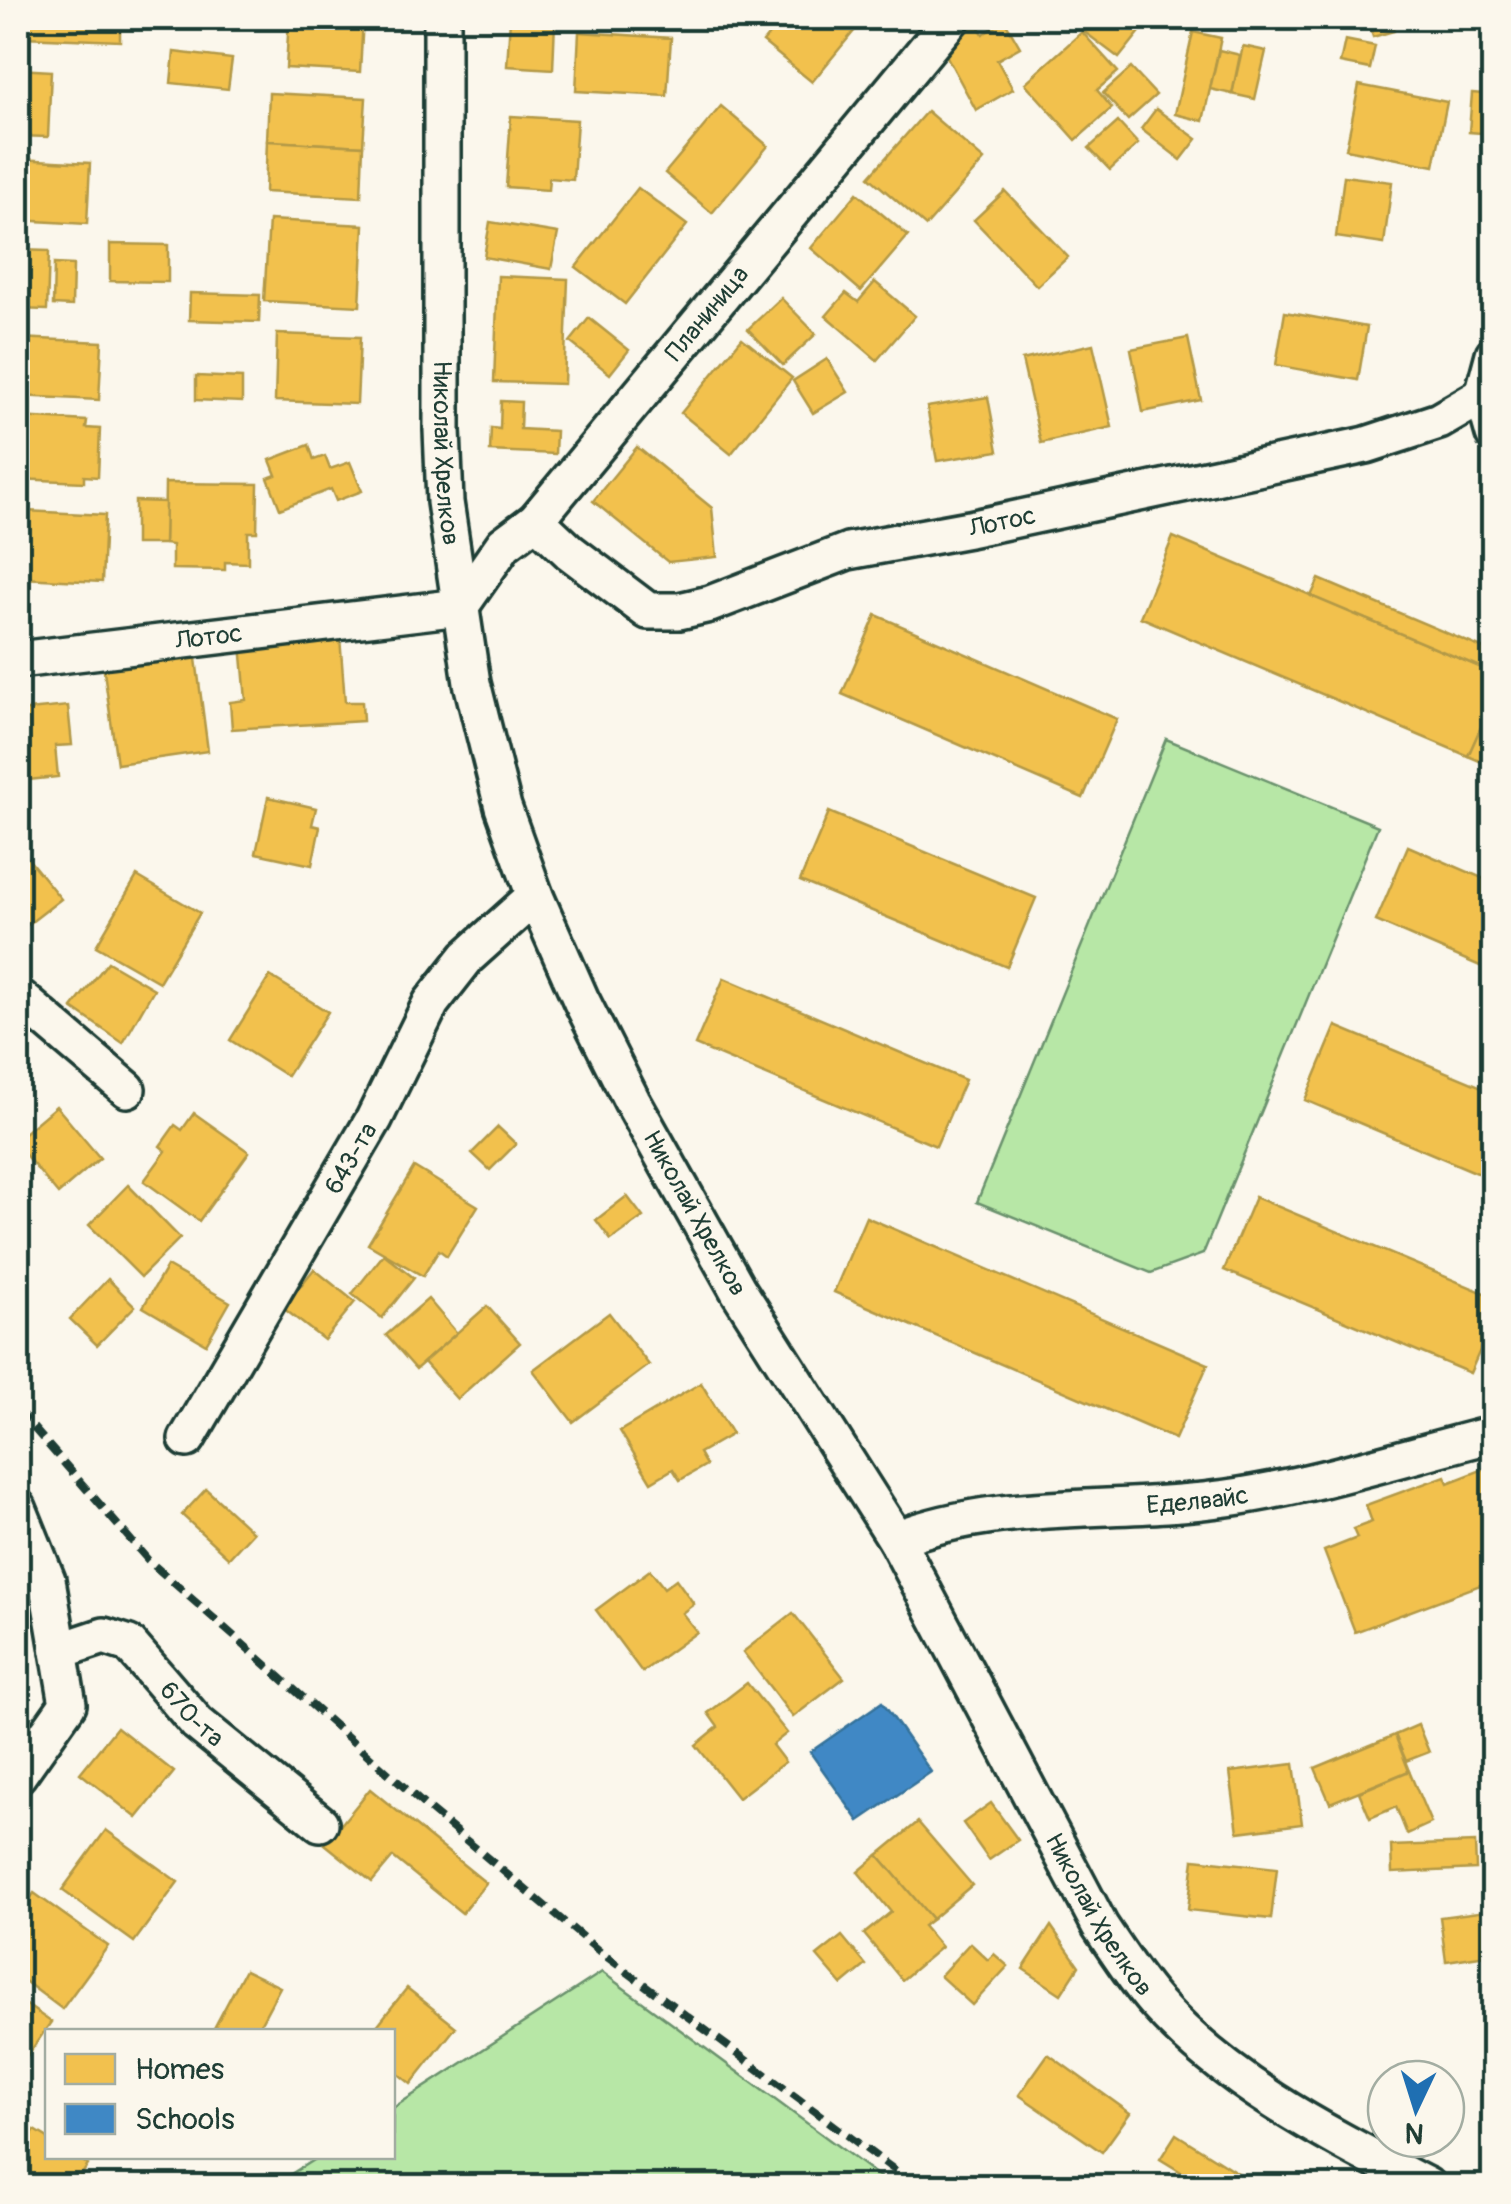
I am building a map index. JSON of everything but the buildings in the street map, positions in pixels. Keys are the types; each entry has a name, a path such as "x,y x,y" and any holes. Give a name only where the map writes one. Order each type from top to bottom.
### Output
{"street":[{"name":"Николай Хрелков","path":"442,18 442,430 445,502 460,608 472,683 502,807 534,896 581,1000 632,1101 738,1290 896,1540 1100,1926 1151,1998 1210,2056 1249,2085 1312,2126 1426,2186"},
{"name":"Планиница","path":"460,608 504,544 536,520 952,18"},
{"path":"1494,354 1488,392 1494,434"},
{"name":"Лотос","path":"536,520 570,552 648,611 679,611 710,604 848,551 1366,445 1439,421 1488,392"},
{"name":"Лотос","path":"18,660 460,608"},
{"name":"643-та","path":"188,1440 374,1120 432,1003 467,957 534,896"},
{"path":"18,996 127,1089"},
{"name":"Еделвайс","path":"896,1540 955,1520 1226,1498 1300,1484 1494,1434"},
{"path":"18,1508 47,1580 68,1704 18,1776"},
{"name":"670-та","path":"59,1651 104,1636 129,1644 197,1723 320,1823"}],"green space":[{"path":"1166,739 1378,826 1203,1254 1151,1273 977,1202"},
{"path":"602,1972 892,2186 272,2186 315,2159 395,2159 395,2107"}],"railway":[{"path":"18,1410 148,1560 430,1810 599,1951 916,2186"}]}
